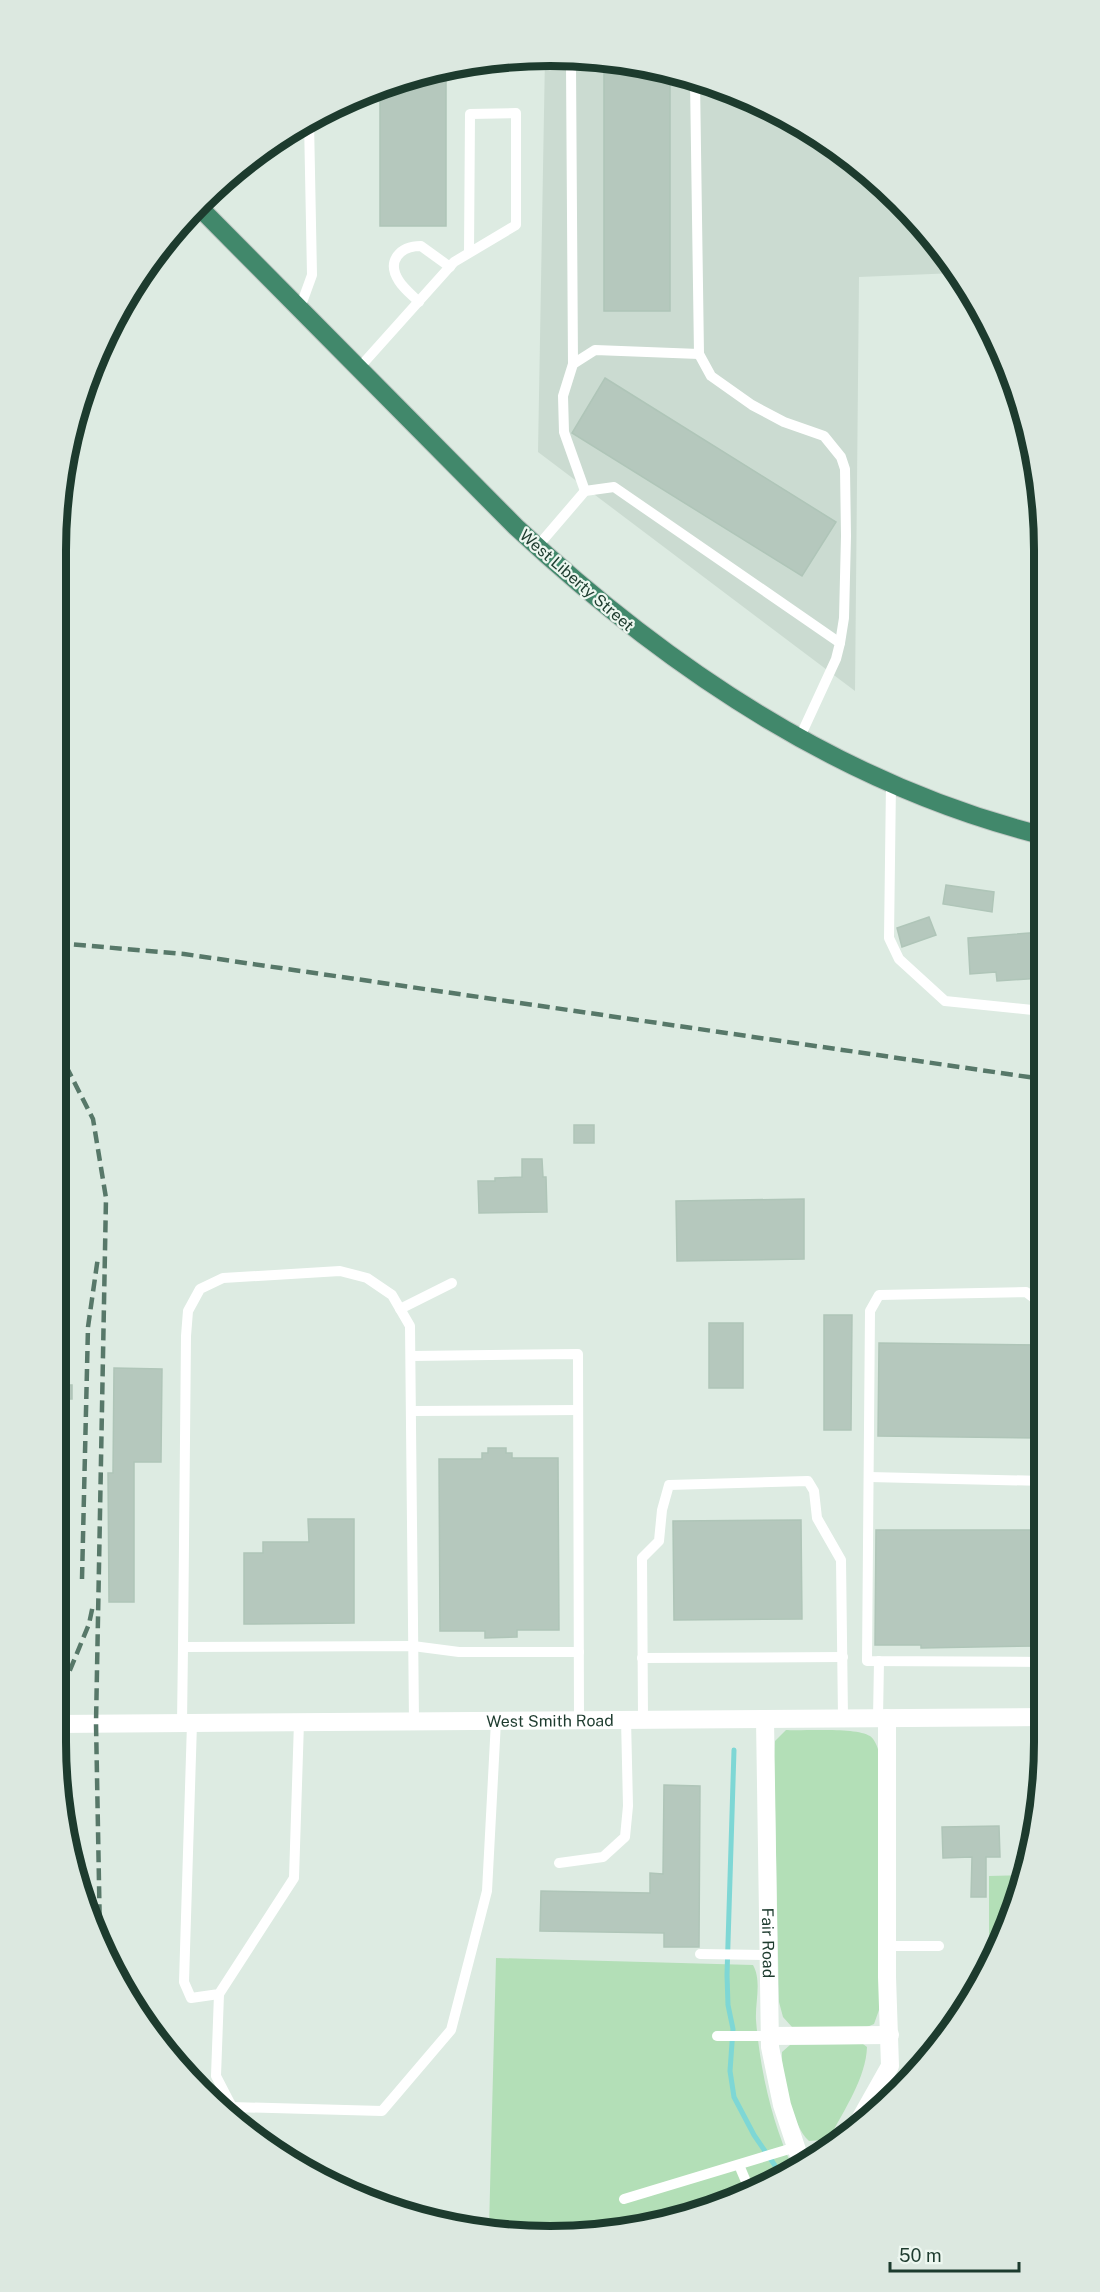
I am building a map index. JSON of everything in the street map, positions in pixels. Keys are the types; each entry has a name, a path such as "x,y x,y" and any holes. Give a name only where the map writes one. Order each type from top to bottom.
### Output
{"highway":[{"name":"West Liberty Street","path":"204,212 537,547 613,612 667,653 723,692 860,769 966,812 1034,833"}],"street":[{"name":"West Smith Road","path":"66,1724 1034,1717"},
{"path":"873,2102 890,2066 883,1718"},
{"name":"Fair Road","path":"765,1719 769,2036 772,2062 782,2105 798,2155"},
{"path":"769,2036 890,2035"}],"lane":[{"path":"571,67 573,364 563,396 564,432 585,491"},
{"path":"695,88 699,354 711,376 752,405 784,422 824,436 841,457 845,469 844,618 840,643 836,659 800,737"},
{"path":"359,368 450,267 516,225 516,113 470,114 469,253"},
{"path":"300,308 312,274 309,130"},
{"path":"419,302 396,275 393,266 399,253 405,248 421,246 450,267"},
{"path":"573,364 595,350 699,354"},
{"path":"537,547 585,491 614,487 840,643"},
{"path":"891,783 889,938 899,959 945,1001 1034,1010"},
{"path":"219,1994 191,1998 184,1982 187,1723 183,1647 188,1311 200,1289 223,1278 340,1271 367,1278 392,1295 410,1326 414,1721"},
{"path":"400,1309 452,1283"},
{"path":"1034,1298 1026,1292 879,1295 870,1311 867,1661 1034,1660"},
{"path":"411,1356 578,1354 579,1720"},
{"path":"411,1411 578,1410"},
{"path":"869,1477 1034,1481"},
{"path":"559,1863 603,1857 625,1837 634,1719 642,1658 642,1558 658,1541 662,1510 669,1485 808,1480 814,1491 817,1518 841,1560 843,1718"},
{"path":"183,1647 413,1646 459,1652 579,1652"},
{"path":"642,1658 843,1657"},
{"path":"879,1661 883,1718"},
{"path":"232,2107 382,2111 451,2030 487,1891 496,1720"},
{"path":"232,2107 216,2076 219,1994 294,1878 299,1722"},
{"path":"887,1946 939,1946"},
{"path":"700,1954 769,1955"},
{"path":"717,2036 769,2036"},
{"path":"624,2199 739,2164 798,2155"},
{"path":"739,2164 747,2184"}],"shaded area":[{"path":"545,66 613,70 675,82 764,116 819,148 869,186 914,231 947,273 859,277 855,691 538,452"}],"green space":[{"path":"786,1730 842,1730 863,1733 873,1739 879,1752 879,2010 874,2024 860,2030 792,2027 783,2017 779,2002 774,1757 775,1741"},
{"path":"1015,1875 989,1945 989,1876"},
{"path":"496,1958 753,1965 757,1978 756,2020 764,2077 773,2115 790,2162 764,2176 706,2200 644,2217 582,2225 550,2226 489,2222"},
{"path":"863,2044 867,2047 859,2082 831,2136 823,2140 809,2141 797,2124 789,2099 782,2062 782,2052 790,2045"}],"building":[{"path":"604,69 670,81 670,311 604,311"},
{"path":"446,77 446,226 380,226 380,97"},
{"path":"605,378 836,522 802,576 572,433"},
{"path":"946,885 994,892 992,912 943,904"},
{"path":"929,917 936,935 902,947 897,928"},
{"path":"1034,933 1034,979 997,981 996,972 970,974 968,938"},
{"path":"574,1125 594,1125 594,1143 574,1143"},
{"path":"522,1159 542,1159 543,1177 546,1177 547,1212 479,1213 478,1181 522,1177"},
{"path":"804,1199 804,1259 677,1261 676,1201"},
{"path":"824,1315 852,1315 851,1430 824,1430"},
{"path":"709,1323 743,1323 743,1388 709,1388"},
{"path":"879,1343 1034,1345 1034,1438 878,1436"},
{"path":"114,1368 162,1369 161,1462 134,1462 134,1602 109,1602 108,1473 113,1473"},
{"path":"66,1385 72,1385 72,1399 66,1399"},
{"path":"488,1448 506,1448 506,1453 512,1453 512,1458 558,1458 559,1630 517,1630 517,1637 485,1638 485,1631 440,1631 439,1459 482,1459 482,1453 488,1453"},
{"path":"308,1519 354,1519 354,1623 244,1624 244,1553 263,1553 263,1542 309,1542"},
{"path":"801,1520 802,1619 674,1620 673,1521"},
{"path":"876,1530 1034,1530 1034,1646 921,1648 921,1645 875,1645"},
{"path":"664,1785 700,1786 699,1947 664,1947 664,1933 540,1931 541,1891 650,1893 650,1873 663,1874"},
{"path":"999,1826 1000,1857 986,1857 986,1897 971,1897 972,1857 943,1858 942,1827"}],"waterway":[{"path":"734,1750 727,1975 728,2005 733,2029 730,2071 734,2097 754,2135 777,2169"}],"railway":[{"path":"66,944 184,954 1034,1078"},
{"path":"66,1066 93,1119 106,1198 96,1723 100,1918"},
{"path":"82,1579 88,1327 98,1257"},
{"path":"66,1680 89,1624 93,1605"}]}
